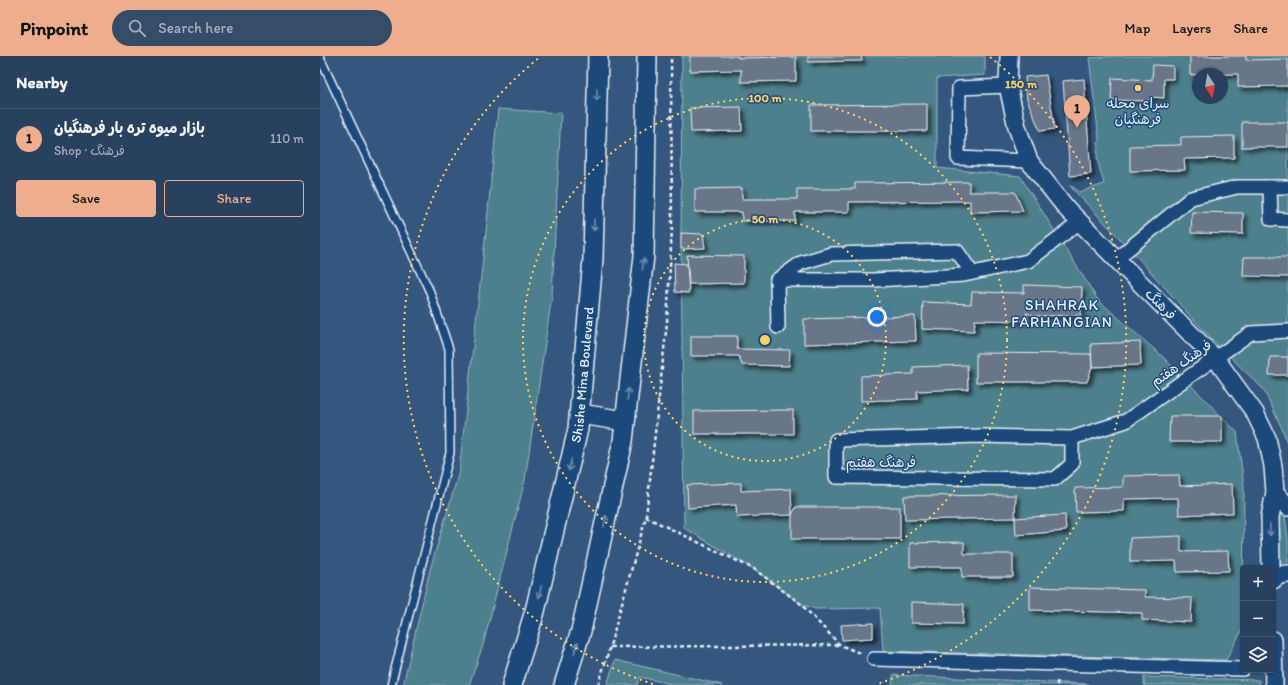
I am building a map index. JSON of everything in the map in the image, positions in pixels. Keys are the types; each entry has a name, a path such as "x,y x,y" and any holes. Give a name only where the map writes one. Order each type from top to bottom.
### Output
{"main road":[{"name":"Shishe Mina Boulevard","path":"512,685 536,611 578,429 593,259 598,56"},
{"path":"564,685 581,631 623,441 644,256 646,56"},
{"path":"580,414 625,421"}],"street":[{"name":"فرهنگ","path":"1009,56 1008,86 1017,127 1029,161 1067,209 1216,359 1255,413 1267,438 1273,466 1275,492 1270,517 1271,565"},
{"path":"1008,86 959,88 958,158 1029,161"},
{"path":"1116,259 1192,198 1237,186 1288,187"},
{"path":"1270,187 1271,219 1288,220"},
{"path":"777,280 874,280 964,275 1028,260 1080,222"},
{"path":"777,280 801,263 831,254 957,251 972,273"},
{"path":"777,280 778,327"},
{"name":"فرهنگ هفتم","path":"1072,438 1072,464 1055,479 836,478 836,440 980,436 1072,438 1126,421 1251,333 1288,331"},
{"path":"1275,492 1288,507"},
{"path":"1276,578 1280,575 1288,574"},
{"path":"874,659 1240,669"}],"lane":[{"path":"320,58 430,292 449,349 450,453 391,685"}],"path":[{"path":"598,685 610,648 646,517 667,322 672,228 671,56"},
{"path":"646,517 754,569 801,604 840,645"},
{"path":"610,648 840,645 874,659"},
{"path":"1057,685 1058,677"}],"green space":[{"path":"682,56 985,56 985,75 937,78 937,168 1020,176 1098,300 1163,357 1237,432 1244,486 1243,565 1240,565 1240,634 1226,660 883,651 880,608 815,609 801,604 754,569 684,528 681,233"},
{"path":"1118,56 1288,56 1288,447 1284,433 1264,390 1203,330 1139,259 1068,184 1080,192 1104,184 1097,158 1099,138 1089,58"},
{"path":"498,109 561,113 552,295 525,480 483,645 469,685 403,685 430,570 459,472"},
{"path":"1277,505 1285,516 1288,539 1288,563 1279,563"},
{"path":"615,660 722,685 675,685 640,677 637,685 607,685"},
{"path":"893,675 1089,684 1089,685 892,685"},
{"path":"1144,677 1259,680 1259,685 1144,685"}],"building":[{"path":"690,56 738,56 738,58 796,57 796,81 741,82 741,70 690,71"},
{"path":"808,56 861,56 862,61 808,62"},
{"path":"1190,56 1246,56 1246,60 1288,59 1288,86 1238,87 1238,74 1228,74 1228,68 1192,68 1192,75 1190,75"},
{"name":"سرای محله فرهنگیان","path":"1153,65 1173,66 1173,79 1164,79 1164,98 1151,97 1151,101 1111,100 1112,78 1152,80"},
{"path":"1046,75 1055,129 1040,131 1027,99 1025,77"},
{"path":"1084,79 1091,174 1070,176 1063,81"},
{"path":"927,104 927,131 811,131 811,105"},
{"path":"741,107 742,131 691,132 690,108"},
{"path":"1242,122 1288,122 1288,147 1242,147"},
{"path":"1234,136 1234,158 1184,159 1185,170 1130,171 1130,146 1181,145 1181,137"},
{"path":"969,182 969,192 1015,192 1023,211 970,212 970,201 849,202 849,212 795,212 795,221 742,221 742,212 695,212 695,189 742,188 742,199 797,199 797,189 855,189 855,183"},
{"path":"1192,212 1243,213 1243,234 1191,233"},
{"path":"681,233 703,234 705,248 681,249"},
{"path":"687,255 744,256 744,283 689,284"},
{"path":"1244,257 1288,257 1288,277 1243,276"},
{"path":"674,263 687,264 689,293 675,292"},
{"path":"1024,285 1082,287 1081,315 1036,316 1026,313 1029,321 975,320 974,331 922,329 923,302 971,304 972,292 1024,293"},
{"path":"915,316 916,341 804,344 804,319"},
{"path":"691,336 737,336 737,349 790,350 789,366 742,365 739,356 691,356"},
{"path":"1140,342 1141,365 1092,367 1091,344"},
{"path":"976,353 1091,354 1092,367 1087,382 976,382"},
{"path":"1270,357 1288,357 1288,375 1269,375"},
{"path":"967,365 968,389 917,391 917,399 861,401 861,376 913,374 913,367"},
{"path":"793,410 793,434 694,434 694,411"},
{"path":"1170,416 1222,416 1222,442 1169,442"},
{"path":"1179,475 1180,486 1232,484 1233,513 1179,515 1178,498 1124,499 1124,511 1076,512 1075,488 1123,487 1123,476"},
{"path":"741,483 741,491 791,489 792,515 737,517 736,505 688,508 687,485"},
{"path":"1016,495 1015,518 905,520 904,496"},
{"path":"796,507 900,507 900,539 792,539 792,515"},
{"path":"1065,515 1066,531 1016,535 1015,518"},
{"path":"1181,536 1181,552 1228,551 1229,571 1177,572 1176,561 1130,562 1130,538"},
{"path":"964,542 964,554 1013,554 1013,577 962,577 962,567 910,567 910,543"},
{"path":"1030,587 1145,590 1145,597 1192,598 1191,622 1142,620 1142,613 1030,610"},
{"path":"911,602 964,604 963,624 911,623"},
{"path":"873,623 873,638 842,640 841,625"}],"place":[{"name":"سرای محله فرهنگیان","path":"1138,88"},
{"name":"بازار میوه تره بار فرهنگیان","path":"1077,128"}],"district":[{"name":"SHAHRAK FARHANGIAN","path":"1062,314"}]}
